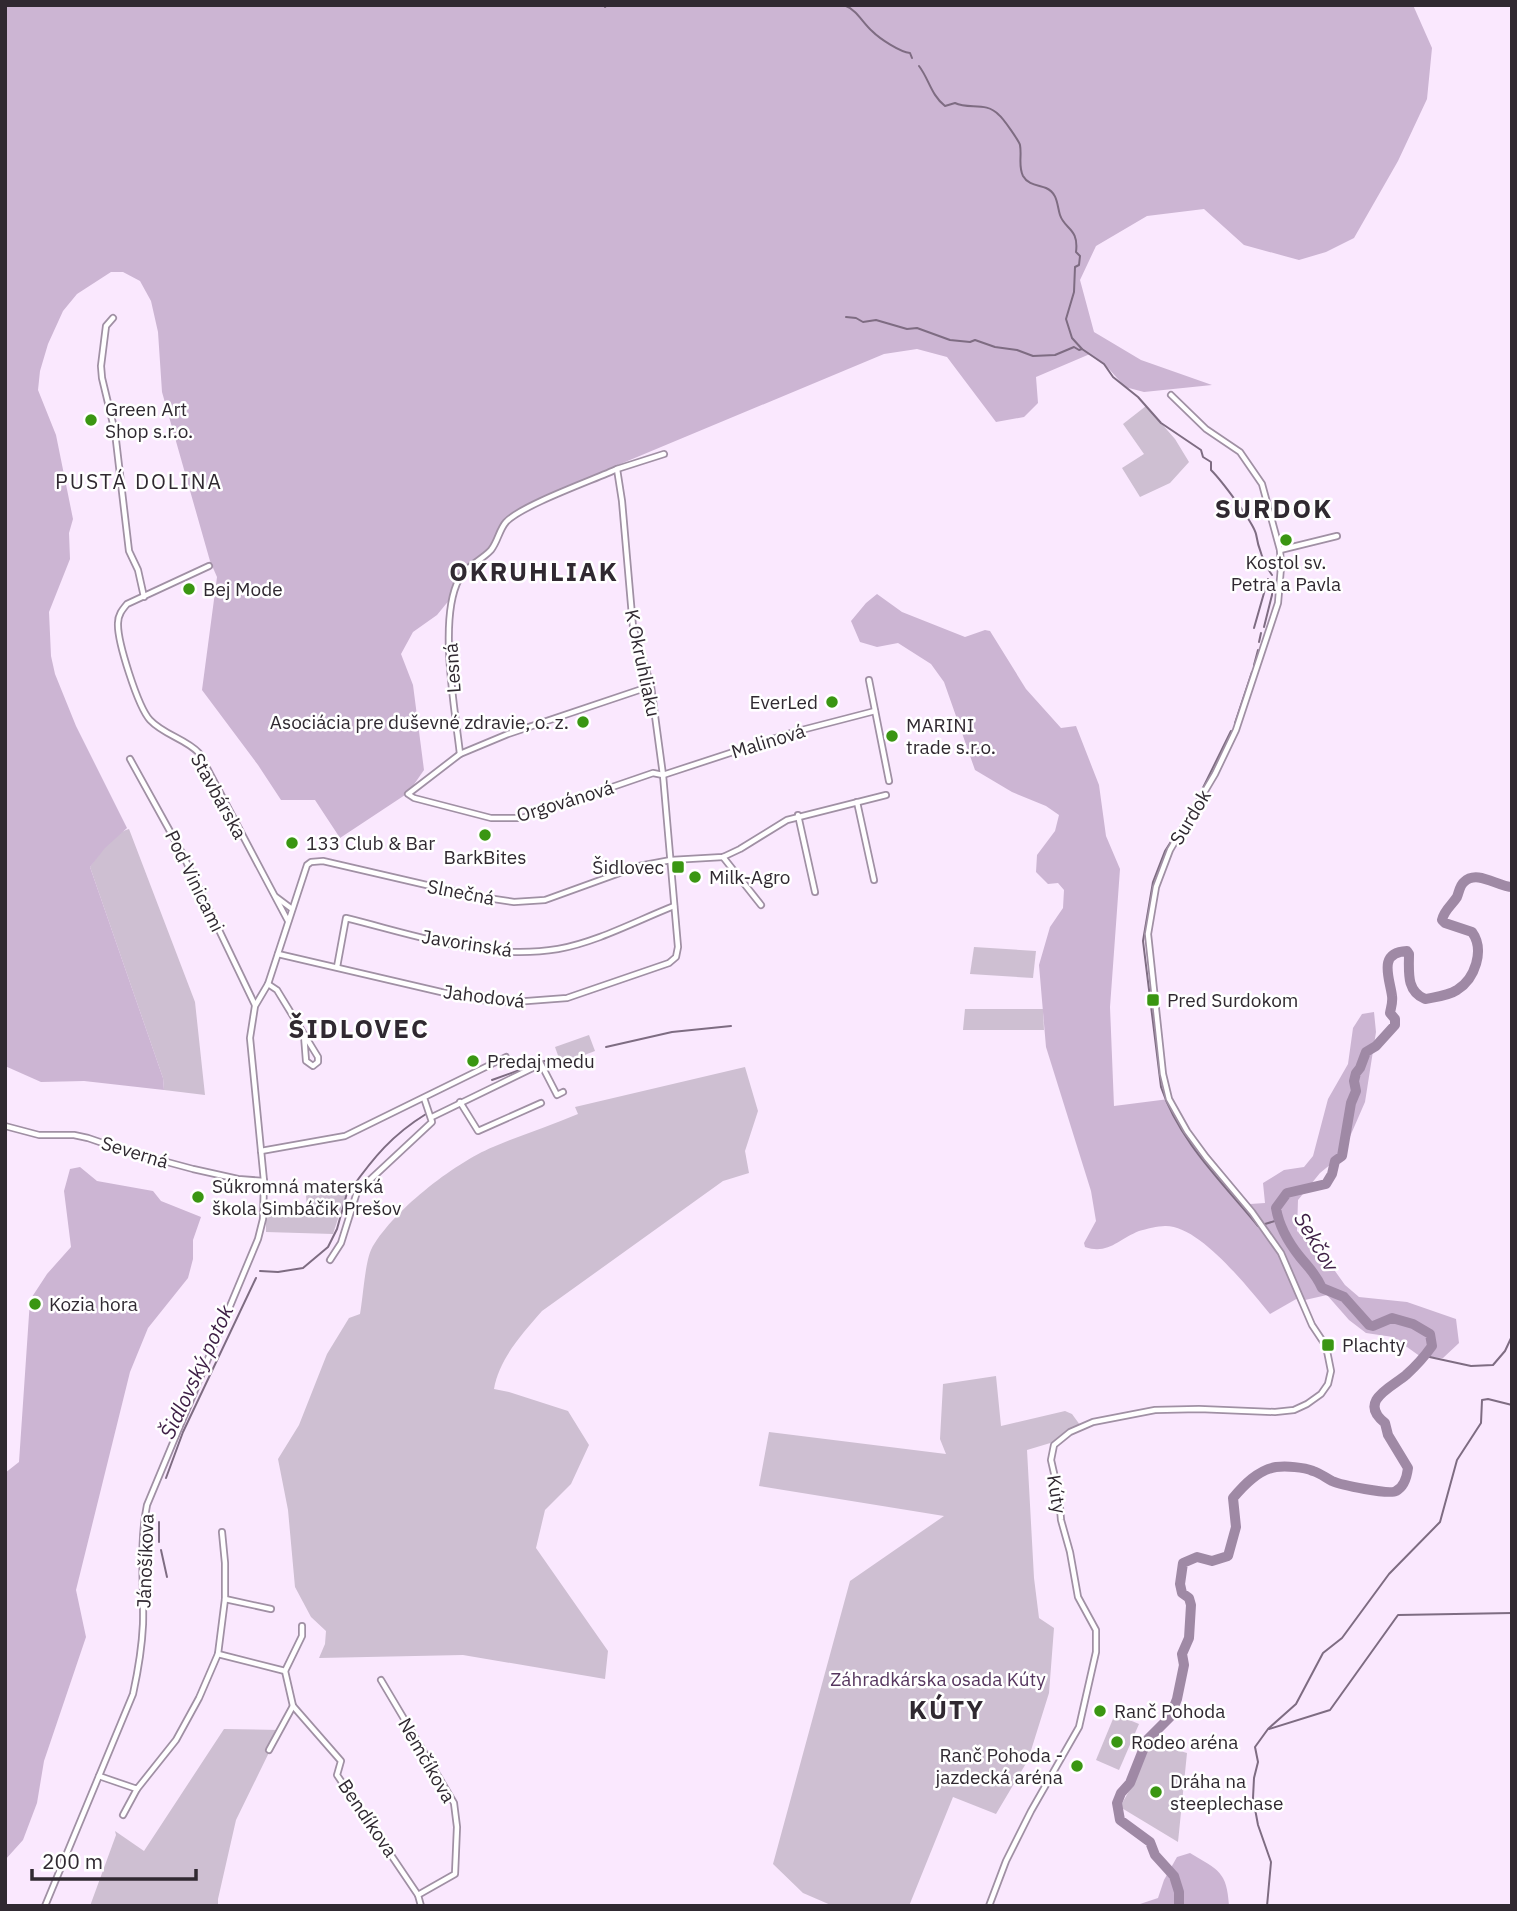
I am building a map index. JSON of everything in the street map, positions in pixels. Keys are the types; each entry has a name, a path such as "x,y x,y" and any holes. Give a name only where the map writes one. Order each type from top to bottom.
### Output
{"street":[{"path":"113,318 108,322 105,332 102,379 115,432 129,551 138,570 144,597"},
{"name":"Surdok","path":"1171,395 1206,429 1240,452 1262,484 1282,567 1278,603 1242,713 1215,774 1164,862 1154,897 1148,934 1163,1074 1169,1099 1198,1146 1252,1212 1281,1253"},
{"path":"617,469 664,454"},
{"name":"K Okruhliaku","path":"617,469 633,627 651,685 663,775 674,906"},
{"name":"Lesná","path":"460,754 449,653 451,613 458,582 462,575 489,552 502,527 517,513 617,469"},
{"path":"1280,551 1337,536"},
{"name":"Stavbárska","path":"209,566 127,604 118,620 120,638 140,705 148,719 194,748 199,754 288,921"},
{"path":"869,680 890,781"},
{"path":"460,754 508,734 651,685"},
{"name":"Malinová","path":"663,775 794,732 875,710"},
{"name":"Orgovánová","path":"460,754 408,794 414,798 491,818 522,818 653,773 663,775"},
{"name":"Pod Vinicami","path":"130,759 182,853 255,1006"},
{"path":"761,905 723,857 798,815 886,795"},
{"path":"857,802 874,880"},
{"path":"798,815 815,892"},
{"name":"Slnečná","path":"288,921 307,865 317,860 474,897 514,902 545,900 639,866 671,860 723,857"},
{"name":"Stavbárska","path":"272,894 292,909"},
{"name":"Jahodová","path":"278,954 481,1000 533,1002 567,999 669,963 676,957 678,947 674,906"},
{"name":"Javorinská","path":"337,967 346,918 470,948 497,952 529,952 585,941 674,906"},
{"path":"288,921 268,984 255,1006 250,1038 261,1151 345,1136 506,1057"},
{"path":"268,984 277,990 318,1057 318,1062 313,1066 306,1061 304,1035"},
{"path":"432,1117 541,1064 557,1095 563,1093"},
{"path":"330,1260 341,1243 357,1192 432,1122 424,1098"},
{"path":"460,1102 478,1131 541,1103"},
{"name":"Severná","path":"5,1126 39,1135 74,1135 193,1169 264,1181"},
{"name":"Jánošíkova","path":"45,1906 133,1694 143,1624 142,1527 147,1505 258,1239 263,1219 264,1181 261,1151"},
{"name":"Kúty","path":"989,1906 1006,1861 1079,1727 1096,1653 1096,1630 1078,1597 1072,1560 1061,1520 1059,1495 1051,1460 1052,1449 1063,1437 1079,1427 1122,1416 1184,1408 1285,1411 1301,1407 1315,1399 1328,1384 1331,1359 1312,1325 1281,1253"},
{"path":"123,1815 137,1789 176,1740 200,1698 218,1654 225,1599 222,1532"},
{"path":"225,1599 271,1609"},
{"path":"218,1654 285,1671 302,1636 302,1626"},
{"name":"Bendíkova","path":"285,1671 293,1706 341,1761 337,1775 418,1895"},
{"name":"Nemčíkova","path":"381,1680 454,1803 457,1827 455,1874 418,1895"},
{"path":"270,1751 293,1706"},
{"path":"99,1776 137,1789"},
{"path":"418,1895 421,1906"}],"green space":[{"path":"1146,406 1175,439 1189,462 1170,483 1140,497 1122,468 1144,454 1123,424"},
{"path":"129,829 195,1002 205,1095 164,1090 163,1078 90,867 112,840"},
{"path":"974,947 1036,951 1033,978 970,974"},
{"path":"965,1009 1043,1009 1044,1030 963,1030"},
{"path":"589,1035 595,1051 561,1064 555,1047"},
{"path":"745,1067 758,1111 745,1151 749,1173 723,1181 542,1311 506,1357 494,1389 568,1411 589,1445 571,1484 545,1510 536,1548 608,1651 605,1679 463,1655 319,1658 325,1644 326,1631 311,1617 295,1587 288,1510 278,1459 299,1425 327,1354 349,1318 360,1314 369,1256 380,1236 408,1205 460,1165 493,1147 578,1114 575,1107"},
{"path":"347,1191 333,1234 266,1232 266,1214 307,1210 306,1195"},
{"name":"Záhradkárska osada Kúty","path":"996,1376 1001,1426 1065,1411 1072,1414 1080,1425 1057,1441 1027,1450 1034,1578 1039,1618 1054,1628 1049,1693 1028,1760 996,1814 953,1797 909,1906 833,1906 803,1893 773,1864 850,1581 944,1516 759,1486 769,1432 946,1454 940,1439 943,1384"},
{"name":"Rodeo aréna","path":"1115,1714 1139,1724 1119,1770 1096,1760"},
{"path":"224,1729 280,1730 236,1820 218,1906 90,1906 116,1835 115,1831 144,1851"},
{"name":"Dráha na steeplechase","path":"1149,1742 1187,1753 1178,1842 1120,1807 1137,1777"}],"shaded area":[{"path":"5,5 1413,5 1432,48 1427,99 1398,161 1354,238 1326,252 1299,260 1244,245 1204,209 1147,216 1096,246 1080,280 1094,332 1141,360 1212,385 1144,392 1125,387 1109,369 1090,354 1036,377 1038,403 1024,417 996,422 947,357 917,349 884,354 594,475 511,514 488,551 461,574 455,593 437,615 413,632 401,654 413,685 424,770 408,793 340,838 315,800 281,800 202,690 217,577 210,561 162,392 158,332 151,301 140,281 123,272 111,272 77,294 63,311 48,344 38,390 56,435 73,519 69,533 70,559 49,612 51,656 55,674 76,726 127,828 105,848 90,867 163,1078 164,1090 84,1081 41,1082 5,1066"},
{"path":"877,594 902,612 965,637 985,630 990,631 1026,689 1061,728 1076,726 1099,785 1106,836 1120,869 1110,1007 1114,1106 1169,1099 1197,1140 1250,1204 1265,1203 1263,1183 1284,1170 1304,1167 1313,1156 1328,1099 1348,1064 1353,1028 1362,1014 1374,1012 1376,1032 1365,1102 1342,1155 1320,1173 1298,1200 1297,1231 1325,1257 1345,1285 1359,1297 1407,1302 1456,1319 1459,1343 1443,1358 1421,1357 1393,1337 1366,1333 1349,1320 1327,1295 1305,1300 1298,1298 1270,1314 1223,1260 1179,1228 1152,1228 1139,1231 1107,1248 1085,1247 1084,1243 1096,1221 1091,1191 1046,1047 1039,965 1050,927 1063,908 1064,890 1058,883 1048,884 1036,872 1037,855 1055,831 1059,815 975,770 944,682 931,664 898,643 877,647 860,642 851,621"},
{"path":"80,1167 97,1181 153,1191 161,1201 201,1217 193,1240 193,1259 188,1278 148,1328 130,1372 76,1590 86,1637 44,1761 37,1803 23,1840 5,1860 5,1473 19,1462 30,1300 47,1274 71,1247 64,1191 70,1169"},
{"path":"1190,1853 1208,1864 1223,1878 1229,1906 1134,1906 1158,1898 1164,1880 1177,1857"}],"waterway":[{"path":"844,5 856,13 880,38 910,53 912,58"},
{"path":"919,66 936,97 945,106 955,103 989,108 999,115 1011,130 1020,145 1023,176 1031,183 1053,193 1062,220 1075,238 1076,252 1080,256 1079,265 1075,267 1074,292 1066,319 1072,338 1082,349 1104,364 1113,377 1138,397 1161,423 1201,450 1203,457 1211,462 1211,470 1254,528 1266,566 1272,575"},
{"path":"846,317 863,322 876,320 907,329 917,328 950,340 975,340 1033,356 1055,355 1074,347 1082,349"},
{"path":"1254,628 1268,579"},
{"path":"1264,627 1272,595 1272,580"},
{"path":"1259,642 1261,633"},
{"path":"1254,665 1258,650"},
{"path":"1235,723 1252,672"},
{"path":"1231,731 1195,804 1165,851 1153,882 1143,941 1161,1087 1169,1107 1203,1160 1258,1226 1260,1225"},
{"name":"Sekčov","path":"1179,1906 1179,1892 1174,1876 1155,1855 1150,1842 1120,1820 1117,1803 1130,1783 1147,1740 1170,1717 1177,1699 1184,1665 1182,1654 1189,1638 1191,1605 1189,1598 1182,1593 1180,1584 1183,1563 1197,1557 1212,1561 1228,1556 1236,1527 1233,1498 1263,1471 1280,1467 1300,1468 1354,1487 1384,1492 1399,1489 1405,1481 1408,1468 1388,1435 1385,1423 1374,1408 1380,1395 1406,1375 1432,1346 1430,1334 1413,1324 1392,1318 1373,1326 1369,1325 1344,1297 1322,1288 1288,1240 1276,1208 1287,1193 1326,1184 1335,1161 1342,1156 1351,1103 1356,1091 1356,1073 1366,1052 1376,1046 1395,1025 1395,1019 1390,1013 1392,998 1388,975 1392,956 1407,951 1412,986 1419,996 1425,999 1457,990 1473,972 1478,947 1472,932 1445,923 1442,920 1444,913 1469,878 1481,878 1512,887"},
{"name":"Šidlovský potok","path":"606,1047 672,1032 731,1026"},
{"name":"Šidlovský potok","path":"492,1080 550,1059"},
{"name":"Šidlovský potok","path":"351,1189 384,1147 426,1114"},
{"name":"Šidlovský potok","path":"260,1271 278,1272 303,1268 328,1247 337,1229 347,1193"},
{"path":"1265,1224 1278,1220"},
{"name":"Šidlovský potok","path":"166,1478 183,1432 256,1278"},
{"path":"1425,1356 1471,1366 1493,1365 1505,1351 1512,1336"},
{"path":"1267,1906 1271,1862 1258,1825 1253,1798 1258,1762 1255,1747 1268,1729 1296,1704 1323,1653 1342,1638 1389,1574 1440,1522 1457,1460 1481,1423 1482,1400 1512,1405"},
{"name":"Šidlovský potok","path":"159,1522 159,1542"},
{"name":"Šidlovský potok","path":"161,1550 167,1577"},
{"path":"1269,1729 1330,1710 1398,1615 1512,1613"}],"place":[{"name":"Green Art Shop s.r.o.","path":"91,420"},
{"name":"Kostol sv. Petra a Pavla","path":"1286,540"},
{"name":"Bej Mode","path":"189,589"},
{"name":"EverLed","path":"832,702"},
{"name":"Asociácia pre duševné zdravie, o. z.","path":"583,722"},
{"name":"MARINI trade s.r.o.","path":"892,736"},
{"name":"BarkBites","path":"485,835"},
{"name":"133 Club & Bar","path":"292,843"},
{"name":"Šidlovec","path":"678,867"},
{"name":"Milk-Agro","path":"695,877"},
{"name":"Pred Surdokom","path":"1153,1000"},
{"name":"Predaj medu","path":"473,1061"},
{"name":"Súkromná materská škola Simbáčik Prešov","path":"198,1197"},
{"name":"Kozia hora","path":"35,1304"},
{"name":"Plachty","path":"1328,1345"},
{"name":"Ranč Pohoda","path":"1100,1711"},
{"name":"Rodeo aréna","path":"1117,1742"},
{"name":"Ranč Pohoda - jazdecká aréna","path":"1077,1766"},
{"name":"Dráha na steeplechase","path":"1156,1792"}],"district":[{"name":"PUSTÁ DOLINA","path":"139,482"},
{"name":"SURDOK","path":"1274,509"},
{"name":"OKRUHLIAK","path":"534,572"},
{"name":"ŠIDLOVEC","path":"359,1029"},
{"name":"KÚTY","path":"947,1710"}]}
